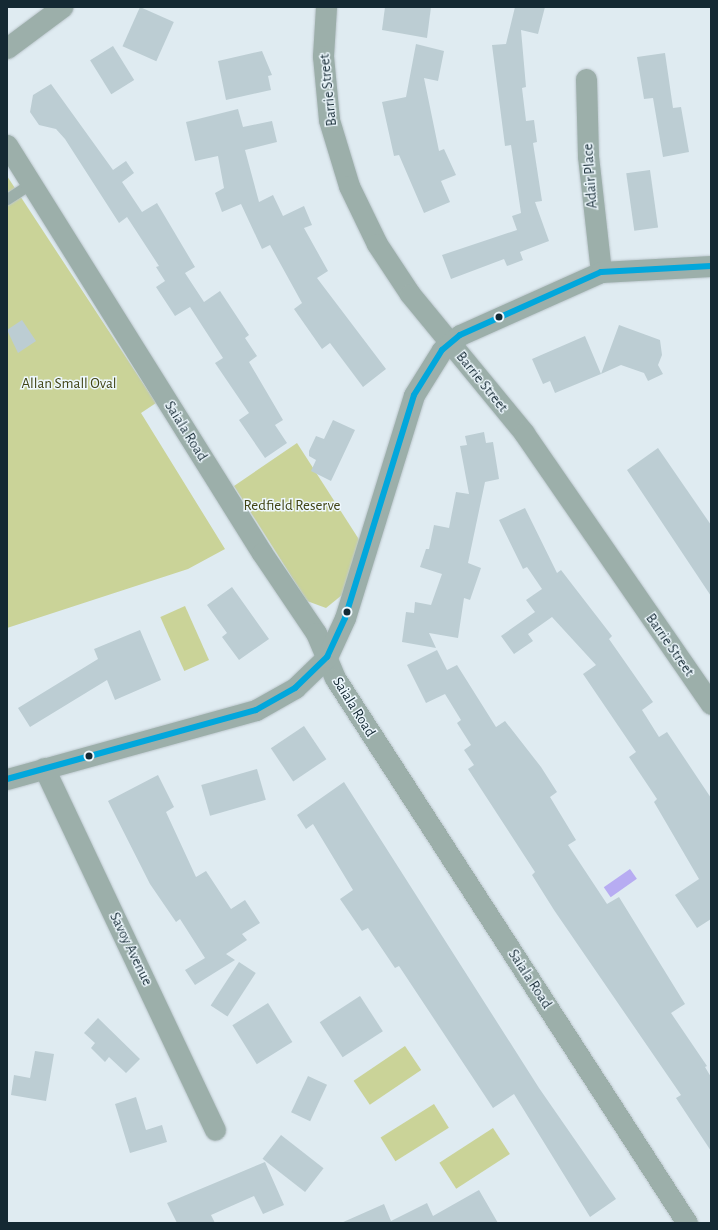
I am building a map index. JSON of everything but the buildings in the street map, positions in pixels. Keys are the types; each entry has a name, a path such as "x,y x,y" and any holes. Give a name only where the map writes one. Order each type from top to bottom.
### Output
{"street":[{"path":"7,48 62,7"},
{"name":"Barrie Street","path":"326,7 323,56 329,120 338,157 362,215 390,266 450,343 524,433 711,704"},
{"name":"Adair Place","path":"586,79 588,156 601,272"},
{"name":"Saiala Road","path":"7,145 266,559 316,633 328,657 334,678 687,1223"},
{"path":"7,778 256,710 294,688 328,657 358,581 414,395 424,374 450,343 554,291 601,272 711,266"},
{"name":"Savoy Avenue","path":"44,768 215,1130"}],"lane":[{"path":"7,199 32,183"}],"green space":[{"name":"Allan Small Oval","path":"7,176 156,403 141,413 225,549 188,569 7,628"},
{"name":"Redfield Reserve","path":"297,443 360,541 342,595 326,608 307,601 234,486"},
{"path":"185,606 209,660 184,671 160,617"},
{"path":"405,1046 421,1070 370,1105 354,1081"},
{"path":"434,1104 449,1128 395,1161 381,1137"},
{"path":"493,1128 510,1154 456,1189 439,1163"}],"shaded area":[{"path":"630,869 637,879 611,897 604,887"}],"transit line":[{"path":"7,779 256,710 295,688 327,657 345,618 414,395 442,350 460,335 601,272 711,266"}]}
